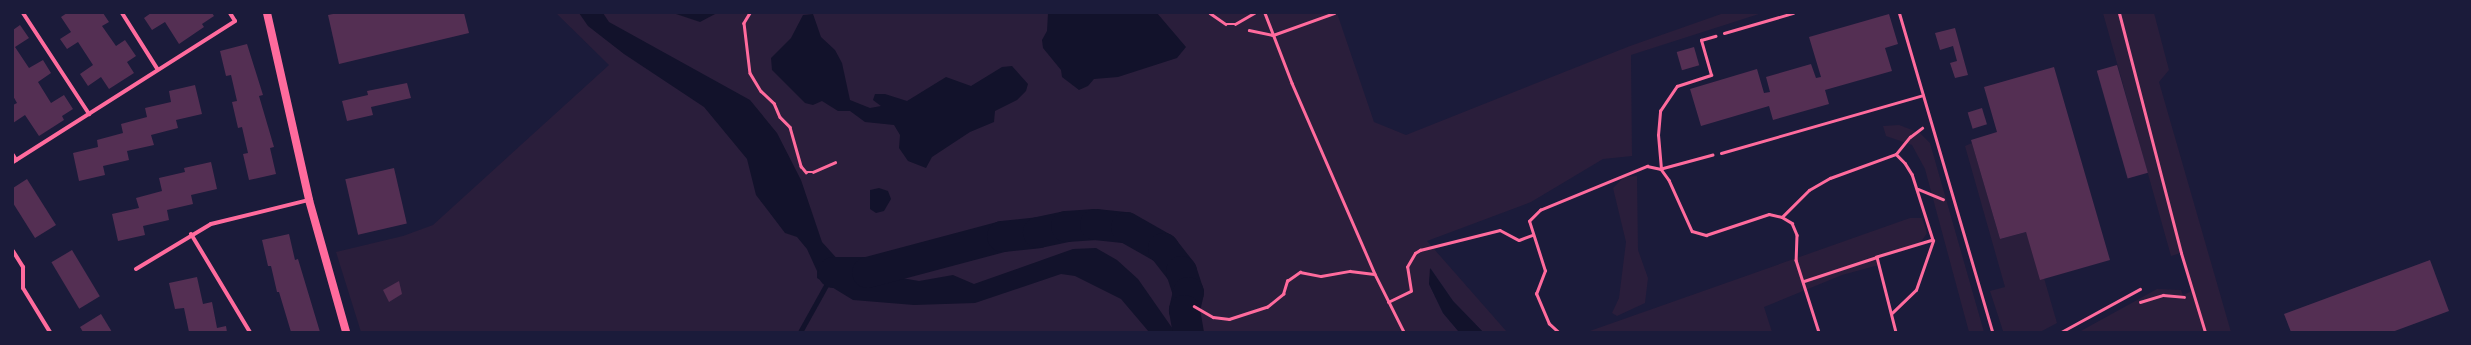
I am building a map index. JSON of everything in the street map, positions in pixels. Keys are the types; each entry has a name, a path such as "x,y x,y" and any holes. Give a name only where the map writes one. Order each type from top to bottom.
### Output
{"main road":[{"path":"267,13 309,200 346,332"}],"street":[{"path":"23,13 89,114"},
{"path":"122,13 158,70"},
{"path":"13,155 15,161 235,21 230,13"},
{"path":"136,269 191,234 225,220 309,200"},
{"path":"191,234 250,332"},
{"path":"13,251 23,267 23,288 50,332"}],"lane":[{"path":"1724,33 1793,13"},
{"path":"1899,13 1992,332"},
{"path":"2118,13 2193,294 2205,332"},
{"path":"1721,153 1922,95"},
{"path":"2061,332 2140,289"}],"path":[{"path":"750,13 744,23 750,73 761,91 774,103 780,117 790,127 801,166 806,172 813,172 835,162"},
{"path":"1210,13 1226,24 1235,24 1254,13"},
{"path":"1266,13 1273,35 1375,274 1404,332"},
{"path":"1248,30 1273,35 1334,13"},
{"path":"1724,33 1701,40 1711,75 1677,86 1660,111 1661,169 1669,180 1692,231 1706,235 1770,214 1782,217 1792,223 1797,235 1796,260 1804,281 1819,332"},
{"path":"1782,217 1809,190 1830,178 1896,154 1910,137 1930,123"},
{"path":"1558,332 1549,324 1536,294 1545,271 1528,221 1540,210 1647,166 1661,169 1721,153"},
{"path":"1892,313 1916,290 1933,240 1917,188 1905,163 1896,154"},
{"path":"1917,188 1954,203"},
{"path":"1388,302 1411,291 1407,267 1414,253 1420,250 1500,230 1519,240 1532,236"},
{"path":"1804,281 1933,240"},
{"path":"1877,257 1896,332"},
{"path":"1194,306 1213,317 1229,319 1267,306 1283,294 1286,281 1300,272 1321,276 1350,271 1375,274"},
{"path":"2133,306 2163,296 2182,297 2193,294"},
{"path":"1909,332 1916,332"}],"shaded area":[{"path":"556,13 1337,13 1374,122 1406,135 1630,46 1724,13 1762,13 1631,55 1632,156 1603,159 1531,202 1427,241 1507,332 1483,332 1453,301 1431,269 1429,284 1443,313 1459,332 361,332 336,252 403,236 433,225 609,65"},
{"path":"579,13 603,13 609,22 750,100 777,133 801,180 822,242 841,263 867,272 919,281 953,275 974,284 1073,249 1096,248 1117,260 1138,279 1175,332 1149,332 1121,299 1075,276 1061,274 975,303 914,305 853,300 817,278 817,271 807,249 797,237 785,233 756,195 747,159 704,107 624,54 588,26"},
{"path":"673,13 717,13 700,22"},
{"path":"1048,13 1157,13 1186,47 1177,58 1118,77 1094,79 1088,86 1079,90 1062,77 1061,70 1043,48 1042,40 1047,31"},
{"path":"2103,13 2154,13 2169,70 2159,82 2231,332 2079,332 2157,289 2181,290 2183,295 2192,291 2181,253 2171,256"},
{"path":"813,14 821,37 835,50 842,63 850,100 870,108 881,106 873,100 875,94 885,94 907,101 946,77 971,86 1002,67 1012,66 1028,84 1026,91 1017,100 995,111 994,122 970,132 932,157 926,168 908,161 899,148 900,135 894,125 865,122 850,111 838,111 822,101 813,105 805,103 772,70 771,58 791,38 803,15"},
{"path":"1899,125 1920,133 1930,143 1984,332 1969,332 1925,169 1912,145 1886,136 1883,126"},
{"path":"1972,143 2000,239 2026,232 2044,278 2057,323 2040,332 2003,331 1990,291 2005,287 1965,146"},
{"path":"1637,176 1638,250 1648,278 1645,303 1617,316 1612,313 1619,298 1626,242 1613,188 1624,177"},
{"path":"879,188 888,191 891,199 884,211 876,213 870,209 870,190"},
{"path":"1910,218 1922,218 1927,233 1919,245 1877,257 1879,265 1842,275 1764,307 1772,332 1587,332"},
{"path":"1430,268 1453,301 1483,332 1459,332 1443,313 1429,284"}],"building":[{"path":"67,13 103,13 109,22 102,26 116,46 125,40 136,56 127,62 134,73 109,89 101,77 88,86 80,74 93,65 78,42 67,49 60,39 71,32 61,17"},
{"path":"151,13 212,13 214,16 202,24 204,27 179,44 165,22 152,30 144,18"},
{"path":"338,13 464,13 469,33 339,64 328,15"},
{"path":"1889,14 1898,44 1885,48 1892,71 1825,90 1829,104 1773,120 1769,106 1701,126 1690,89 1757,69 1764,93 1770,92 1766,77 1811,64 1816,78 1821,77 1809,37"},
{"path":"20,25 29,38 15,47 29,68 43,60 51,73 38,82 51,103 64,95 73,109 62,116 64,120 39,136 25,115 13,123 13,105 17,103 13,96 13,30"},
{"path":"1955,28 1968,75 1955,78 1950,63 1957,61 1953,46 1940,50 1935,33"},
{"path":"247,44 263,95 259,96 274,147 270,148 276,174 249,180 243,154 248,153 242,127 238,128 232,102 237,101 231,75 226,76 220,51"},
{"path":"1694,47 1699,65 1682,70 1677,52"},
{"path":"2117,65 2148,173 2128,178 2097,71"},
{"path":"2054,67 2110,260 2040,280 2026,232 2000,239 1971,140 1997,132 1984,87"},
{"path":"407,83 411,98 371,107 373,115 347,121 342,101 368,95 367,91"},
{"path":"195,85 202,114 176,120 178,128 151,135 154,145 127,151 129,160 103,166 105,175 79,181 73,153 98,147 97,140 123,133 121,124 147,117 145,108 171,102 169,91"},
{"path":"1982,108 1987,124 1973,129 1968,112"},
{"path":"211,162 217,189 191,195 193,204 167,210 169,220 143,226 145,235 118,241 112,214 139,208 136,198 162,191 159,178 185,172 184,168"},
{"path":"394,168 407,224 358,235 345,179"},
{"path":"27,179 56,225 35,238 13,203 13,188"},
{"path":"289,234 295,260 298,259 320,332 291,332 279,292 277,292 271,266 268,266 262,240"},
{"path":"72,250 100,296 79,309 51,262"},
{"path":"2430,260 2449,311 2392,332 2291,332 2284,314"},
{"path":"197,277 203,304 212,302 217,328 226,326 227,332 189,332 184,308 175,309 169,283"},
{"path":"399,281 402,294 389,302 383,290"},
{"path":"101,314 112,332 83,332 80,327"}],"waterway":[{"path":"833,272 867,272 1002,236 1038,232 1066,226 1095,224 1126,227 1163,248 1181,271 1188,292 1184,310 1188,332"},
{"path":"800,332 830,278"}]}
